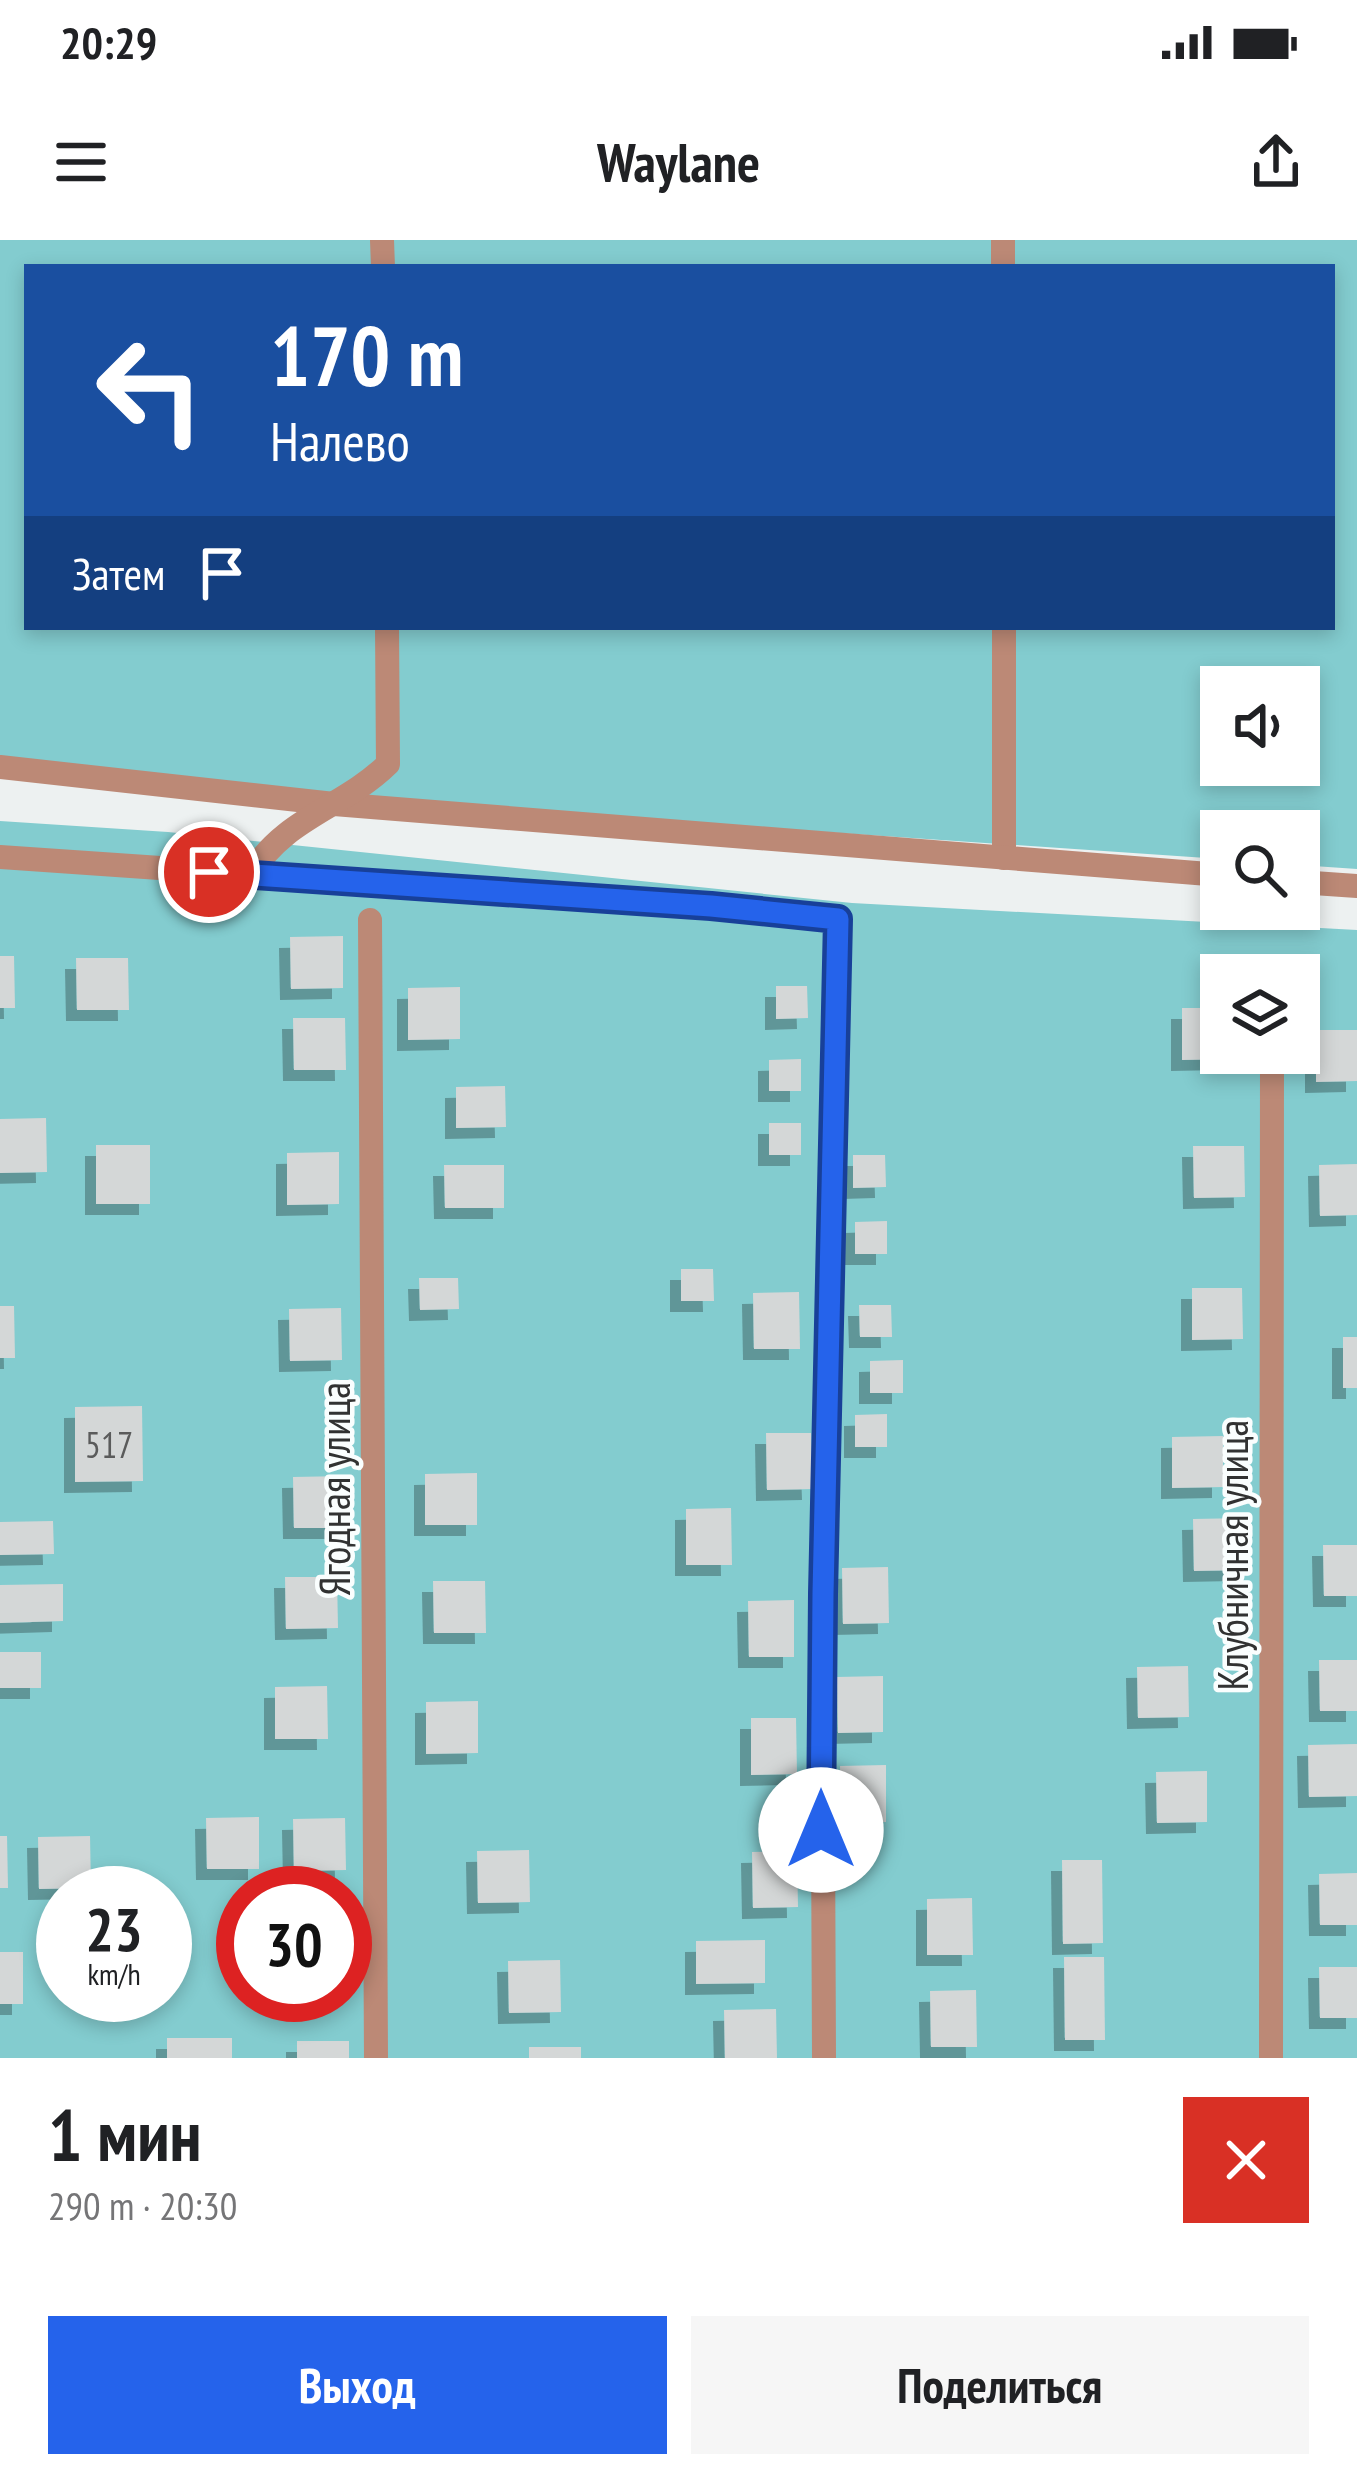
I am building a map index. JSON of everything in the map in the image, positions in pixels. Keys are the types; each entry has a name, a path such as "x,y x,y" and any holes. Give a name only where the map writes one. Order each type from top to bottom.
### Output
{"street":[{"path":"251,874 267,847 301,822 364,788 388,764 387,630"},
{"path":"1004,630 1004,858"},
{"path":"0,767 334,804 1200,873"},
{"path":"0,857 838,919 822,1617 824,2058"},
{"path":"1320,883 1357,886"},
{"name":"Ягодная улица","path":"370,920 376,2058"},
{"name":"Клубничная улица","path":"1271,2058 1272,1074"}],"shaded area":[{"path":"0,240 1357,240 1357,869 1320,866 1320,810 1200,810 1200,858 0,776"},
{"path":"0,821 168,832 852,903 1200,922 1200,930 1357,930 1357,2058 0,2058"}],"building":[{"path":"343,936 343,988 291,989 290,937"},
{"path":"0,956 14,956 15,1008 0,1008"},
{"path":"76,958 128,958 129,1010 77,1010"},
{"path":"776,986 807,986 808,1018 776,1019"},
{"path":"460,987 460,1039 408,1040 408,988"},
{"path":"1182,1008 1200,1008 1200,1060 1182,1060"},
{"path":"293,1018 345,1018 346,1070 294,1070"},
{"path":"1320,1030 1357,1030 1357,1081 1316,1082"},
{"path":"801,1059 801,1091 769,1091 769,1060"},
{"path":"505,1086 506,1127 456,1128 456,1087"},
{"path":"46,1118 47,1172 0,1173 0,1119"},
{"path":"769,1123 801,1123 801,1155 769,1155"},
{"path":"96,1145 150,1145 150,1204 96,1204"},
{"path":"1193,1146 1244,1146 1245,1197 1194,1198"},
{"path":"339,1152 339,1204 287,1205 287,1153"},
{"path":"853,1155 885,1155 886,1187 853,1188"},
{"path":"1357,1164 1357,1215 1320,1216 1319,1165"},
{"path":"444,1165 504,1165 504,1208 445,1208"},
{"path":"887,1221 887,1254 855,1254 855,1222"},
{"path":"681,1269 713,1269 714,1301 681,1301"},
{"path":"419,1278 458,1278 459,1309 420,1310"},
{"path":"1192,1288 1242,1288 1243,1339 1192,1340"},
{"path":"799,1292 800,1349 754,1349 753,1293"},
{"path":"859,1305 891,1305 892,1337 860,1337"},
{"path":"0,1306 14,1306 15,1358 0,1358"},
{"path":"341,1308 342,1360 290,1361 289,1309"},
{"path":"1343,1337 1357,1337 1357,1388 1343,1388"},
{"path":"903,1360 903,1393 870,1393 870,1361"},
{"path":"142,1406 143,1481 75,1482 75,1407"},
{"path":"887,1414 887,1447 855,1447 855,1415"},
{"path":"766,1433 811,1433 813,1489 767,1490"},
{"path":"1223,1436 1223,1487 1172,1488 1172,1437"},
{"path":"477,1473 477,1525 425,1525 425,1474"},
{"path":"345,1476 346,1528 294,1528 293,1477"},
{"path":"731,1508 732,1565 686,1565 686,1509"},
{"path":"1245,1518 1246,1570 1194,1571 1193,1519"},
{"path":"53,1521 54,1554 0,1555 0,1522"},
{"path":"1323,1545 1357,1545 1357,1596 1324,1596"},
{"path":"888,1567 889,1623 843,1624 842,1568"},
{"path":"285,1577 337,1577 338,1628 286,1629"},
{"path":"433,1581 485,1581 486,1633 434,1633"},
{"path":"63,1584 63,1621 0,1623 0,1585"},
{"path":"794,1600 794,1657 749,1657 748,1601"},
{"path":"0,1652 41,1652 41,1688 0,1688"},
{"path":"1319,1660 1357,1660 1357,1711 1320,1711"},
{"path":"1188,1666 1189,1717 1138,1718 1137,1667"},
{"path":"883,1676 883,1732 838,1733 837,1677"},
{"path":"327,1686 328,1739 275,1739 275,1687"},
{"path":"478,1701 478,1753 426,1754 426,1702"},
{"path":"751,1718 796,1718 797,1774 751,1775"},
{"path":"1357,1744 1357,1796 1309,1797 1308,1745"},
{"path":"886,1765 886,1822 841,1823 840,1766"},
{"path":"1207,1771 1207,1822 1157,1823 1156,1772"},
{"path":"259,1817 259,1866 207,1869 206,1818"},
{"path":"345,1818 346,1866 294,1866 293,1819"},
{"path":"0,1836 7,1836 8,1888 0,1888"},
{"path":"90,1836 91,1866 39,1866 38,1837"},
{"path":"529,1850 530,1902 478,1903 477,1851"},
{"path":"797,1851 798,1907 753,1908 752,1852"},
{"path":"1062,1860 1102,1860 1103,1943 1063,1944"},
{"path":"1357,1873 1357,1925 1320,1925 1319,1874"},
{"path":"972,1898 973,1955 927,1955 927,1899"},
{"path":"765,1940 765,1983 696,1984 696,1941"},
{"path":"0,1952 23,1952 23,2004 0,2004"},
{"path":"1064,1957 1104,1957 1105,2040 1065,2040"},
{"path":"560,1960 561,2012 509,2013 508,1961"},
{"path":"1319,1967 1357,1967 1357,2018 1320,2018"},
{"path":"976,1990 977,2047 931,2047 930,1991"},
{"path":"776,2009 777,2058 725,2058 724,2010"},
{"path":"167,2038 232,2038 232,2058 167,2058"},
{"path":"297,2041 349,2041 349,2058 297,2058"},
{"path":"529,2047 581,2047 581,2058 529,2058"}],"route":[{"path":"209,872 838,919 821,1830"}]}
